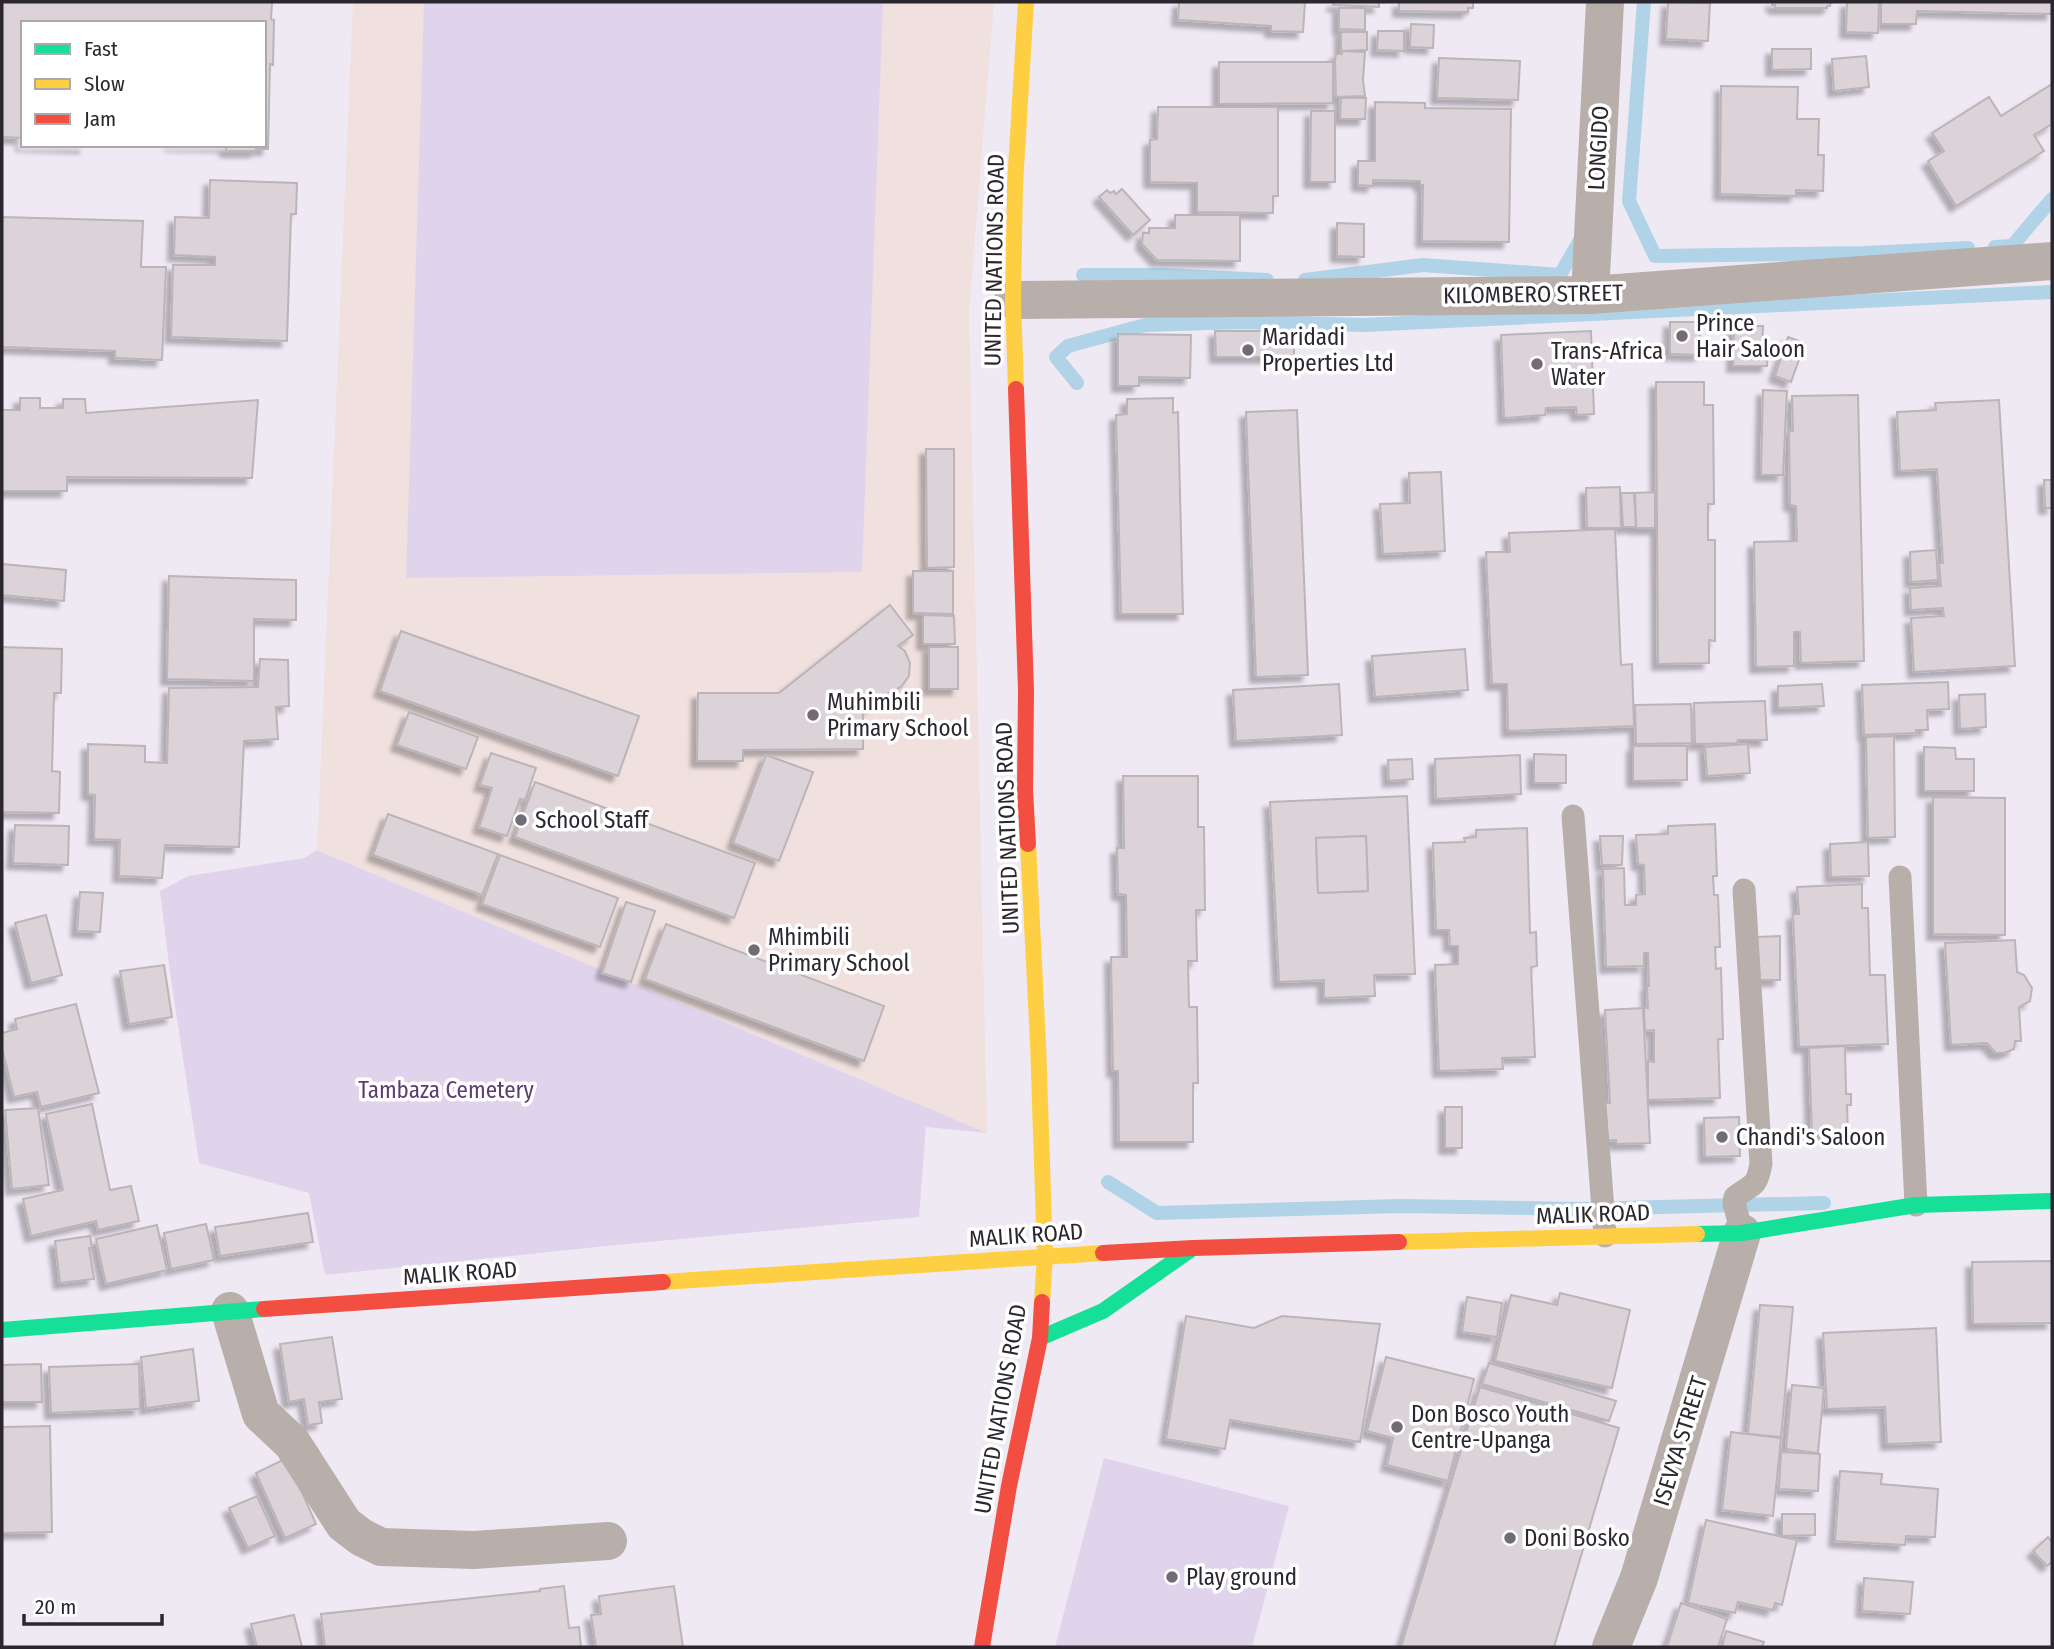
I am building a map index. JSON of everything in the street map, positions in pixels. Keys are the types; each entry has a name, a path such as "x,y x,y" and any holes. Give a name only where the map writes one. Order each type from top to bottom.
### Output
{"street":[{"name":"UNITED NATIONS ROAD","path":"982,1647 1009,1486 1040,1338 1045,1256 1038,1042 1025,790 1025,677 1013,300 1015,185 1026,2"},
{"name":"LONGIDO","path":"1590,295 1605,2"},
{"name":"KILOMBERO STREET","path":"1013,300 1590,295 2052,261"},
{"name":"MALIK ROAD","path":"2,1330 230,1311 1045,1256 1193,1248 1742,1233 1916,1205 2052,1201"},
{"name":"ISEVYA STREET","path":"1611,1647 1639,1578 1742,1233"},
{"path":"1040,1338 1103,1311 1193,1248"},
{"path":"230,1311 261,1414 292,1443 344,1524 361,1537 381,1546 474,1550 608,1541"}],"lane":[{"path":"1573,816 1605,1236"},
{"path":"1900,877 1916,1205"},
{"path":"1742,1233 1734,1203 1735,1197 1751,1188 1758,1179 1761,1164 1744,890"}],"shaded area":[{"name":"Muhimbili Primary School","path":"353,2 994,2 969,311 987,1133 317,850"}],"green space":[{"path":"424,2 883,2 862,572 406,578"},
{"name":"Tambaza Cemetery","path":"317,850 987,1133 926,1127 919,1217 325,1275 309,1193 199,1163 160,891 188,876 304,858"},
{"name":"Play ground","path":"1104,1458 1289,1506 1252,1647 1055,1647"}],"building":[{"path":"2,2 272,2 273,65 270,64 268,149 226,151 226,147 266,147 266,21 21,21 21,138 2,137"},
{"path":"1179,2 1305,2 1303,32 1271,31 1271,26 1178,20"},
{"path":"1334,2 1379,2 1379,7 1333,5"},
{"path":"1399,2 1473,2 1473,8 1468,8 1468,12 1399,11"},
{"path":"1668,2 1710,3 1708,41 1666,39"},
{"path":"1772,2 1831,2 1827,8 1775,8"},
{"path":"1847,2 1879,2 1878,33 1846,32"},
{"path":"1881,2 2052,2 2052,14 1917,11 1916,24 1881,24"},
{"path":"1339,8 1365,8 1365,30 1339,29"},
{"path":"1411,24 1434,25 1433,48 1410,47"},
{"path":"1378,31 1404,31 1404,51 1377,50"},
{"path":"1341,32 1367,32 1367,50 1341,51"},
{"path":"1772,49 1811,49 1811,69 1772,70"},
{"path":"1341,51 1365,52 1365,96 1336,97 1335,60 1336,54 1342,54"},
{"path":"1866,56 1869,87 1834,91 1832,59"},
{"path":"1439,58 1520,61 1518,100 1437,98"},
{"path":"1219,62 1333,62 1333,103 1219,104"},
{"path":"2052,84 2052,124 2034,135 2044,151 1956,206 1928,161 1944,151 1932,133 1989,97 2001,116"},
{"path":"1721,86 1798,87 1797,119 1819,119 1818,155 1824,155 1823,191 1796,190 1796,196 1720,194"},
{"path":"1341,98 1366,98 1365,119 1340,119"},
{"path":"1375,102 1425,103 1425,108 1511,109 1509,242 1422,241 1423,185 1420,185 1420,181 1373,180 1373,186 1358,185 1358,161 1375,161"},
{"path":"1158,107 1278,107 1278,196 1273,196 1273,213 1197,212 1197,183 1150,182 1150,140 1157,139"},
{"path":"1311,111 1335,111 1335,182 1310,182"},
{"path":"210,180 297,183 296,214 291,214 287,341 171,337 173,265 215,265 215,257 174,255 175,217 209,218"},
{"path":"1122,189 1150,220 1133,235 1099,197 1107,190 1116,194"},
{"path":"1175,215 1240,215 1240,261 1157,260 1142,244 1143,233 1149,233 1149,228 1175,228"},
{"path":"2,217 143,221 141,267 166,267 162,360 115,358 115,351 2,347"},
{"path":"1337,223 1364,224 1364,257 1337,256"},
{"path":"1670,322 1696,322 1697,326 1700,326 1700,355 1670,354"},
{"path":"1734,326 1763,326 1762,351 1768,351 1767,366 1733,366"},
{"path":"1215,331 1294,331 1294,357 1216,357"},
{"path":"1591,331 1594,414 1577,415 1576,407 1546,408 1545,415 1504,418 1501,335"},
{"path":"1118,334 1191,335 1190,378 1139,377 1139,386 1118,386"},
{"path":"1788,337 1805,343 1791,382 1775,376"},
{"path":"1656,382 1704,382 1704,405 1713,405 1714,504 1708,504 1708,540 1715,540 1715,641 1709,640 1709,663 1658,664"},
{"path":"1763,390 1787,391 1783,475 1761,475"},
{"path":"1858,395 1864,661 1801,663 1800,632 1794,632 1794,666 1756,667 1754,542 1797,541 1796,506 1790,505 1789,430 1793,431 1792,396"},
{"path":"20,398 40,398 40,408 63,408 63,399 85,399 86,413 258,400 252,478 67,477 67,491 2,491 2,410 20,410"},
{"path":"1173,398 1173,413 1178,412 1183,614 1121,614 1116,415 1127,414 1127,399"},
{"path":"1999,400 2015,666 1914,672 1911,618 1944,616 1943,608 1911,610 1910,588 1941,586 1939,563 1943,563 1937,469 1900,471 1897,412 1936,410 1935,403"},
{"path":"1297,410 1308,675 1256,677 1246,412"},
{"path":"926,449 954,449 954,567 927,568"},
{"path":"1441,472 1445,551 1383,554 1380,504 1410,503 1409,473"},
{"path":"2044,480 2052,480 2052,508 2045,508"},
{"path":"1620,487 1621,528 1587,528 1586,488"},
{"path":"1655,492 1655,528 1636,528 1635,493"},
{"path":"1621,493 1634,493 1636,527 1623,527"},
{"path":"1615,529 1621,665 1632,664 1634,726 1508,731 1507,684 1492,684 1486,552 1510,552 1509,533"},
{"path":"1936,550 1938,580 1911,582 1910,552"},
{"path":"2,564 66,570 64,601 2,595"},
{"path":"913,571 953,571 953,614 913,613"},
{"path":"169,576 296,580 296,620 254,619 254,681 167,679"},
{"path":"890,605 913,635 898,646 905,651 910,663 909,676 901,687 888,693 863,713 863,749 743,750 743,761 697,761 698,693 779,693"},
{"path":"923,615 954,616 955,644 923,644"},
{"path":"401,631 639,716 618,776 380,691"},
{"path":"2,647 62,649 61,693 54,693 52,771 60,772 59,813 2,812"},
{"path":"929,647 958,647 958,689 929,689"},
{"path":"1465,649 1468,690 1375,697 1372,656"},
{"path":"260,659 288,660 289,706 276,707 278,739 244,741 239,847 165,845 162,878 119,876 120,840 94,839 95,795 88,794 88,744 145,746 145,762 167,763 169,688 258,687"},
{"path":"1948,682 1949,709 1927,710 1928,730 1916,730 1917,733 1864,735 1862,685"},
{"path":"1339,684 1342,735 1236,741 1233,690"},
{"path":"1822,684 1824,706 1778,708 1778,686"},
{"path":"1985,694 1986,727 1960,729 1959,695"},
{"path":"1765,701 1767,740 1695,744 1694,703"},
{"path":"1691,704 1692,743 1636,744 1635,705"},
{"path":"409,712 478,737 466,769 397,745"},
{"path":"1894,736 1895,837 1868,838 1866,737"},
{"path":"1748,744 1750,773 1707,776 1705,747"},
{"path":"1633,746 1687,746 1687,780 1633,781"},
{"path":"1924,747 1955,748 1956,759 1974,759 1974,791 1924,791"},
{"path":"491,753 536,768 525,800 520,799 507,836 479,827 492,788 480,785"},
{"path":"1534,754 1566,755 1566,783 1534,783"},
{"path":"766,755 813,772 779,861 733,843"},
{"path":"1520,755 1521,794 1436,799 1435,759"},
{"path":"1412,759 1413,779 1389,781 1388,760"},
{"path":"1123,776 1198,776 1198,827 1204,827 1205,910 1196,910 1197,961 1188,961 1189,1007 1197,1007 1198,1083 1193,1083 1193,1142 1119,1142 1118,1071 1113,1071 1111,957 1127,957 1126,895 1118,894 1117,848 1124,848"},
{"path":"535,782 755,863 734,918 515,837"},
{"path":"1407,796 1415,974 1374,975 1375,996 1324,998 1324,980 1279,982 1270,802","holes":["1366,836 1368,891 1318,893 1316,838"]},
{"path":"1933,797 2005,798 2005,935 1933,934"},
{"path":"388,814 498,854 482,895 373,855"},
{"path":"1715,824 1717,876 1713,876 1714,895 1718,895 1720,947 1715,947 1716,969 1721,968 1723,1039 1718,1039 1720,1098 1648,1100 1648,1061 1654,1062 1654,1030 1645,1031 1644,1008 1648,1008 1649,986 1648,953 1644,953 1644,966 1606,967 1603,869 1624,868 1625,905 1636,905 1636,895 1645,894 1644,865 1638,864 1636,835 1668,834 1668,826"},
{"path":"15,825 69,826 68,865 13,863"},
{"path":"1527,828 1530,933 1536,932 1537,966 1531,967 1535,1057 1502,1058 1503,1069 1439,1071 1435,965 1458,964 1458,946 1450,946 1449,930 1436,930 1433,843 1465,842 1464,838 1476,837 1476,830"},
{"path":"1366,836 1368,891 1318,893 1316,838"},
{"path":"1600,836 1623,836 1622,865 1602,865"},
{"path":"1868,842 1869,876 1831,877 1830,844"},
{"path":"500,855 618,898 600,947 482,904"},
{"path":"1862,884 1862,908 1868,908 1870,975 1885,975 1888,1044 1799,1047 1793,914 1799,914 1797,887"},
{"path":"80,892 103,893 100,932 77,931"},
{"path":"626,902 655,911 631,982 602,973"},
{"path":"46,915 62,975 31,983 15,923"},
{"path":"666,924 884,1006 864,1061 645,979"},
{"path":"1780,936 1780,980 1759,980 1757,937"},
{"path":"2015,940 2017,972 2024,975 2032,988 2030,1001 2019,1007 2021,1041 2015,1041 2014,1049 2004,1053 1996,1053 1987,1043 1951,1045 1945,943"},
{"path":"164,965 172,1017 129,1024 120,971"},
{"path":"76,1004 99,1093 41,1107 37,1092 14,1097 2,1048 2,1033 17,1029 15,1019"},
{"path":"1643,1008 1650,1143 1616,1144 1616,1140 1600,1141 1605,1103 1610,1103 1605,1010"},
{"path":"1845,1046 1846,1094 1851,1094 1851,1105 1847,1105 1848,1134 1812,1136 1809,1048"},
{"path":"92,1104 110,1190 131,1186 139,1221 98,1230 96,1221 31,1236 23,1199 63,1190 46,1114"},
{"path":"1445,1107 1462,1107 1462,1148 1445,1148"},
{"path":"38,1108 49,1185 12,1189 5,1110"},
{"name":"Chandi's Saloon","path":"1739,1117 1740,1156 1705,1157 1704,1118"},
{"path":"308,1213 313,1242 220,1256 215,1227"},
{"path":"206,1224 214,1260 171,1269 164,1233"},
{"path":"157,1225 167,1270 106,1284 96,1239"},
{"path":"90,1236 92,1248 89,1248 94,1279 60,1283 55,1241"},
{"path":"2052,1261 2052,1323 1973,1324 1972,1262"},
{"path":"1560,1293 1630,1310 1612,1388 1495,1361 1511,1295 1557,1305"},
{"path":"1467,1297 1502,1303 1497,1337 1462,1332"},
{"path":"1760,1305 1793,1307 1781,1437 1748,1434"},
{"path":"1186,1316 1254,1328 1282,1316 1380,1324 1360,1442 1230,1420 1225,1449 1166,1439"},
{"path":"1936,1328 1941,1442 1887,1444 1885,1407 1827,1409 1823,1333"},
{"path":"332,1337 342,1399 319,1402 322,1423 308,1425 304,1399 289,1402 280,1344"},
{"path":"193,1349 199,1401 146,1408 141,1357"},
{"path":"1386,1357 1474,1379 1448,1481 1387,1465 1393,1438 1367,1431"},
{"path":"1489,1363 1616,1401 1609,1421 1482,1384"},
{"path":"41,1364 42,1402 2,1402 2,1365"},
{"path":"139,1364 140,1409 51,1413 49,1367"},
{"path":"1792,1385 1824,1388 1818,1453 1786,1449"},
{"name":"Doni Bosko","path":"1480,1387 1619,1428 1554,1647 1401,1647"},
{"path":"50,1426 52,1532 2,1533 2,1427"},
{"path":"1731,1432 1781,1438 1773,1516 1722,1510"},
{"path":"1781,1452 1820,1454 1818,1491 1779,1489"},
{"path":"287,1458 316,1524 285,1538 256,1473"},
{"path":"1840,1471 1882,1474 1881,1484 1938,1489 1935,1537 1906,1536 1905,1545 1835,1541"},
{"path":"257,1496 275,1536 248,1548 229,1508"},
{"path":"1782,1514 1815,1514 1815,1535 1782,1536"},
{"path":"1706,1520 1797,1540 1782,1605 1775,1603 1773,1610 1738,1602 1735,1613 1688,1603"},
{"path":"2048,1537 2052,1542 2052,1562 2047,1566 2033,1551"},
{"path":"1864,1578 1913,1582 1910,1614 1862,1611"},
{"path":"564,1586 569,1628 579,1627 581,1647 325,1647 321,1614 540,1591"},
{"path":"674,1586 683,1647 596,1647 591,1615 601,1614 599,1596"},
{"path":"1681,1603 1727,1619 1718,1647 1667,1647"},
{"path":"294,1615 302,1647 257,1647 251,1624"},
{"path":"1726,1631 1764,1642 1762,1647 1722,1647"}],"waterway":[{"path":"1644,2 1629,201 1655,256 1865,253 1968,248"},
{"path":"1995,247 2012,246 2052,199"},
{"path":"1305,280 1423,265 1560,275 1583,235"},
{"path":"1083,275 1165,275 1267,280"},
{"path":"1077,383 1056,357 1068,346 1145,325 1242,322 1364,325 2052,292"},
{"path":"1108,1182 1157,1213 1400,1206 1581,1209 1824,1203"}],"traffic: fast":[{"path":"1697,1234 1742,1233 1916,1205 2052,1201"},
{"path":"1040,1338 1103,1311 1193,1248"},
{"path":"2,1330 264,1309"}],"traffic: slow":[{"path":"1016,389 1013,300 1015,185 1026,2"},
{"path":"1028,844 1045,1256 1042,1302"},
{"path":"1399,1242 1697,1234"},
{"path":"663,1282 1103,1253"}],"traffic: jam":[{"path":"1016,389 1028,844"},
{"path":"1103,1253 1399,1242"},
{"path":"264,1309 663,1282"},
{"path":"982,1647 1009,1486 1040,1338 1042,1302"}],"place":[{"name":"Prince Hair Saloon","path":"1682,336"},
{"name":"Maridadi Properties Ltd","path":"1248,350"},
{"name":"Trans-Africa Water","path":"1537,364"},
{"name":"Muhimbili Primary School","path":"813,715"},
{"name":"School Staff","path":"521,820"},
{"name":"Mhimbili Primary School","path":"754,950"},
{"name":"Chandi's Saloon","path":"1722,1137"},
{"name":"Don Bosco Youth Centre-Upanga","path":"1397,1427"},
{"name":"Doni Bosko","path":"1510,1538"},
{"name":"Play ground","path":"1172,1577"}]}
